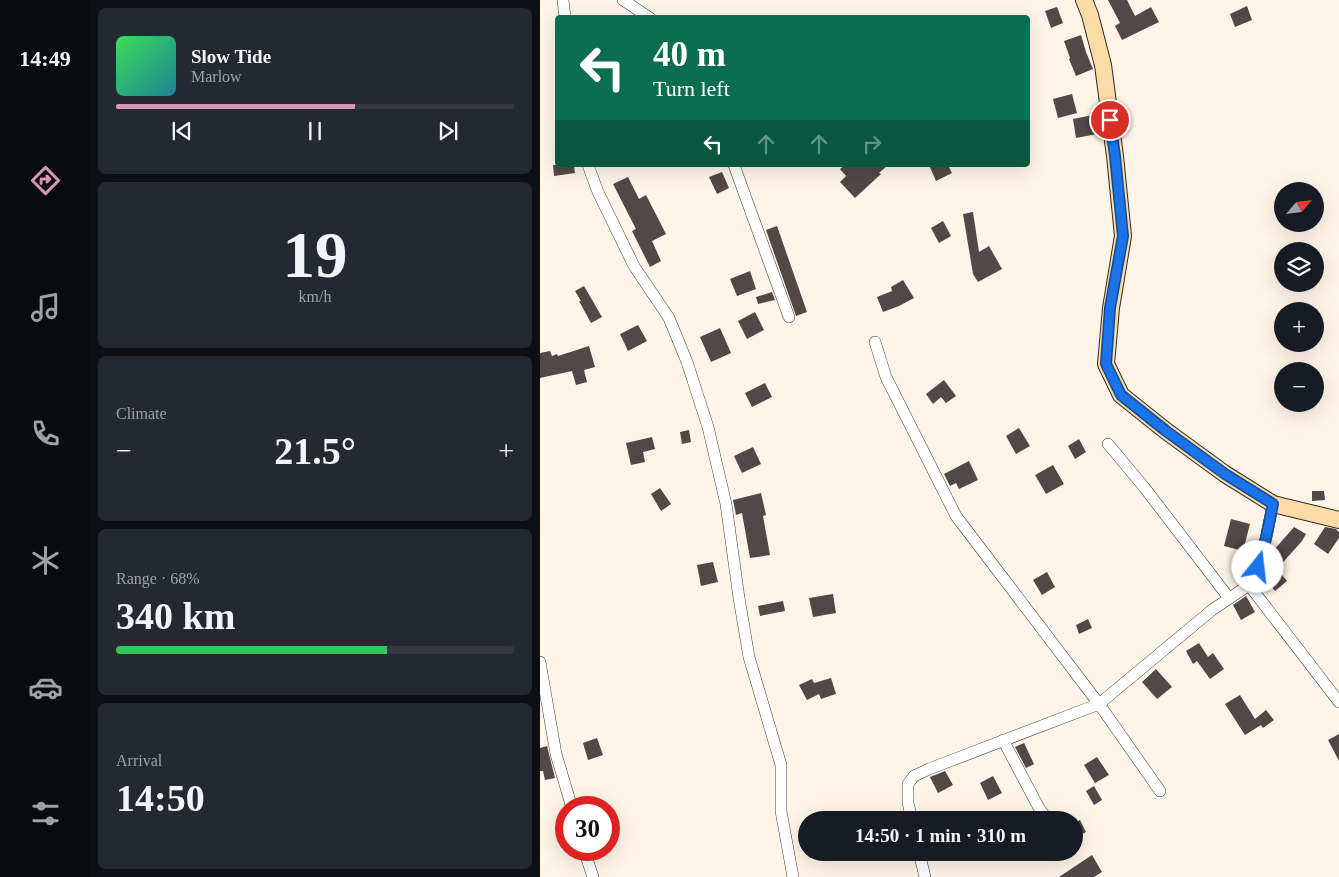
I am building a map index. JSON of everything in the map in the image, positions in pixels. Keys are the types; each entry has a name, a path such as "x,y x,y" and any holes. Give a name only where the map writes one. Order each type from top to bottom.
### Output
{"main road":[{"path":"1084,0 1090,15 1102,65 1115,156 1123,236 1110,308 1106,364 1121,395 1225,474 1273,504 1339,520"}],"street":[{"path":"563,0 565,15"},
{"path":"623,0 646,15"},
{"path":"589,167 598,192 634,266 669,318 687,362 708,427 726,504 749,657 781,765 780,811 792,877"},
{"path":"735,167 789,317"},
{"path":"875,342 886,377 956,516 1099,704 1160,791"},
{"path":"1108,444 1144,487 1229,598"},
{"path":"910,811 908,784 914,776 1099,704 1212,610 1249,585 1258,567 1273,504"},
{"path":"1249,585 1339,702"},
{"path":"540,662 556,754 568,796"},
{"path":"1003,740 1041,811"},
{"path":"587,861 592,877"},
{"path":"921,861 925,877"}],"building":[{"path":"1108,0 1127,0 1135,16 1151,7 1159,22 1122,40 1115,26 1120,23"},
{"path":"1247,6 1252,20 1235,27 1230,14"},
{"path":"1057,7 1063,23 1051,28 1045,11"},
{"path":"1081,35 1093,69 1076,76 1064,41"},
{"path":"1072,94 1077,113 1058,118 1053,99"},
{"path":"1093,115 1097,134 1076,138 1073,119"},
{"path":"553,165 555,167 574,167 575,173 554,176"},
{"path":"842,167 886,167 879,173 881,174 855,198 840,182 846,176 840,169"},
{"path":"930,167 949,167 952,173 936,181"},
{"path":"722,172 729,188 717,194 709,177"},
{"path":"628,177 639,199 646,195 666,234 652,241 661,261 650,267 632,231 636,229 613,184"},
{"path":"973,212 979,252 989,246 1002,269 978,282 973,274 963,214"},
{"path":"943,221 951,236 939,243 931,228"},
{"path":"777,226 807,312 796,316 766,230"},
{"path":"750,271 756,289 737,296 730,279"},
{"path":"903,280 914,298 883,312 877,297 892,291 891,287"},
{"path":"584,286 602,317 591,323 575,291"},
{"path":"772,292 775,300 758,304 756,297"},
{"path":"755,312 764,330 747,339 738,321"},
{"path":"638,325 647,341 628,351 620,334"},
{"path":"720,328 731,353 711,362 700,337"},
{"path":"589,346 595,367 584,370 587,382 576,385 572,371 540,378 540,353 550,351 552,356 557,354 558,356"},
{"path":"944,380 956,396 946,403 941,397 933,404 926,394"},
{"path":"765,383 772,397 752,407 745,393"},
{"path":"1019,428 1030,446 1016,454 1006,436"},
{"path":"689,430 691,442 682,444 680,432"},
{"path":"652,437 655,449 643,452 645,462 631,465 626,443"},
{"path":"1079,439 1086,452 1075,459 1068,446"},
{"path":"753,447 761,464 742,473 734,456"},
{"path":"969,461 978,480 959,489 956,483 950,486 944,474"},
{"path":"1053,465 1064,484 1046,494 1035,475"},
{"path":"660,488 671,504 661,511 651,494"},
{"path":"1312,491 1324,491 1325,500 1312,501"},
{"path":"761,493 766,515 763,516 770,555 750,558 742,513 736,515 733,500"},
{"path":"1231,519 1250,524 1243,551 1224,546"},
{"path":"1294,527 1306,534 1277,569 1287,581 1275,591 1264,577 1268,574 1265,570 1280,556 1273,551"},
{"path":"1325,527 1336,529 1339,532 1339,538 1328,554 1314,544"},
{"path":"713,562 718,582 701,586 697,565"},
{"path":"1047,572 1055,587 1042,595 1033,580"},
{"path":"833,594 836,613 813,617 809,598"},
{"path":"1246,596 1255,612 1241,620 1233,605"},
{"path":"783,601 785,611 760,616 758,606"},
{"path":"1088,619 1092,628 1079,634 1076,625"},
{"path":"1199,643 1208,657 1213,653 1224,669 1210,679 1197,661 1193,664 1186,651"},
{"path":"1156,669 1172,687 1157,699 1142,682"},
{"path":"831,678 836,694 821,699 819,694 807,700 799,685 812,679 814,683"},
{"path":"1240,695 1255,719 1266,710 1274,720 1263,728 1261,725 1245,735 1225,704"},
{"path":"1339,734 1339,761 1328,740"},
{"path":"597,738 603,755 588,760 583,743"},
{"path":"1024,743 1034,764 1026,768 1015,747"},
{"path":"547,746 555,778 545,780 543,771 540,771 540,748"},
{"path":"1097,757 1109,775 1095,783 1084,765"},
{"path":"945,771 953,785 938,793 930,777"},
{"path":"993,776 1002,793 988,800 980,783"},
{"path":"1094,786 1102,800 1094,805 1086,791"},
{"path":"1092,855 1102,872 1094,877 1059,877"}],"route":[{"path":"1110,120 1123,236 1110,308 1106,364 1121,395 1225,474 1273,504 1258,567"}]}
